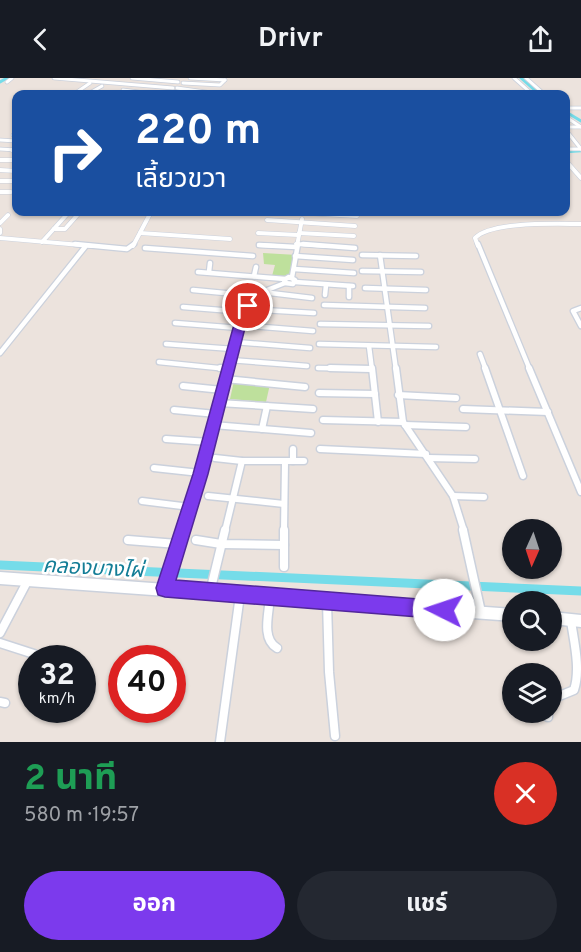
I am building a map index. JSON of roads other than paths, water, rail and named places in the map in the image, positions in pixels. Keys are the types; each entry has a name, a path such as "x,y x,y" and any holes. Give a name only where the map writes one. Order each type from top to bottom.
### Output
{"street":[{"path":"6,82 12,78"},
{"path":"54,78 190,90"},
{"path":"132,78 178,82"},
{"path":"175,88 189,78 226,81 222,85 183,83"},
{"path":"514,78 528,90"},
{"path":"526,78 540,90"},
{"path":"80,90 91,82"},
{"path":"96,90 102,86"},
{"path":"570,135 581,149"},
{"path":"0,149 9,150"},
{"path":"0,159 9,150"},
{"path":"570,166 580,177"},
{"path":"0,192 11,192"},
{"path":"0,223 8,215"},
{"path":"42,242 65,216"},
{"path":"54,229 64,229 76,216"},
{"path":"0,238 85,247 129,248 149,216"},
{"path":"198,272 285,280 291,284 303,216"},
{"path":"267,220 356,226"},
{"path":"581,224 528,224 482,232 475,238 581,492"},
{"path":"140,233 230,239"},
{"path":"258,233 354,236"},
{"path":"199,252 205,237"},
{"path":"259,245 355,248"},
{"path":"0,353 85,247"},
{"path":"145,248 253,256"},
{"path":"362,255 416,256"},
{"path":"380,255 398,395 404,424 453,496 465,535 480,610"},
{"path":"295,256 352,260"},
{"path":"208,272 210,263"},
{"path":"231,274 234,266"},
{"path":"254,276 256,267"},
{"path":"294,269 354,273"},
{"path":"362,271 421,272"},
{"path":"165,585 200,474 245,310 259,294 285,280"},
{"path":"293,280 351,286 349,297"},
{"path":"325,295 326,285"},
{"path":"365,288 426,290"},
{"path":"193,290 312,298"},
{"path":"324,305 425,308"},
{"path":"183,307 314,314"},
{"path":"581,308 573,311 581,326"},
{"path":"176,323 313,331"},
{"path":"320,324 429,326"},
{"path":"166,344 310,348"},
{"path":"319,344 436,347"},
{"path":"369,346 378,422"},
{"path":"480,354 523,476"},
{"path":"230,360 307,366"},
{"path":"159,362 228,369"},
{"path":"318,368 371,369"},
{"path":"225,379 305,387"},
{"path":"183,386 222,390"},
{"path":"319,393 375,394"},
{"path":"398,395 456,399"},
{"path":"219,403 314,409"},
{"path":"262,429 267,406"},
{"path":"463,409 548,412"},
{"path":"174,410 216,414"},
{"path":"323,420 466,427"},
{"path":"213,425 311,433"},
{"path":"166,439 209,442"},
{"path":"285,567 284,504 289,461 293,449"},
{"path":"320,449 475,459"},
{"path":"215,458 242,461 304,461"},
{"path":"211,587 242,461"},
{"path":"154,468 200,474"},
{"path":"208,496 284,504"},
{"path":"453,496 484,497"},
{"path":"142,501 190,507"},
{"path":"128,540 177,544"},
{"path":"195,540 221,544 284,545"},
{"path":"0,578 211,587 240,594 502,613"},
{"path":"0,633 29,579"},
{"path":"220,742 240,594"},
{"path":"270,596 267,636 270,644 277,648"},
{"path":"327,601 329,672 335,736"},
{"path":"562,695 573,690 577,685 576,620"},
{"path":"0,643 18,649"}],"waterway":[{"path":"0,82 7,78"},
{"path":"521,78 534,90"},
{"path":"570,114 581,121"},
{"path":"570,151 581,150"},
{"name":"คลองบางไผ่","path":"0,565 581,591"}]}
